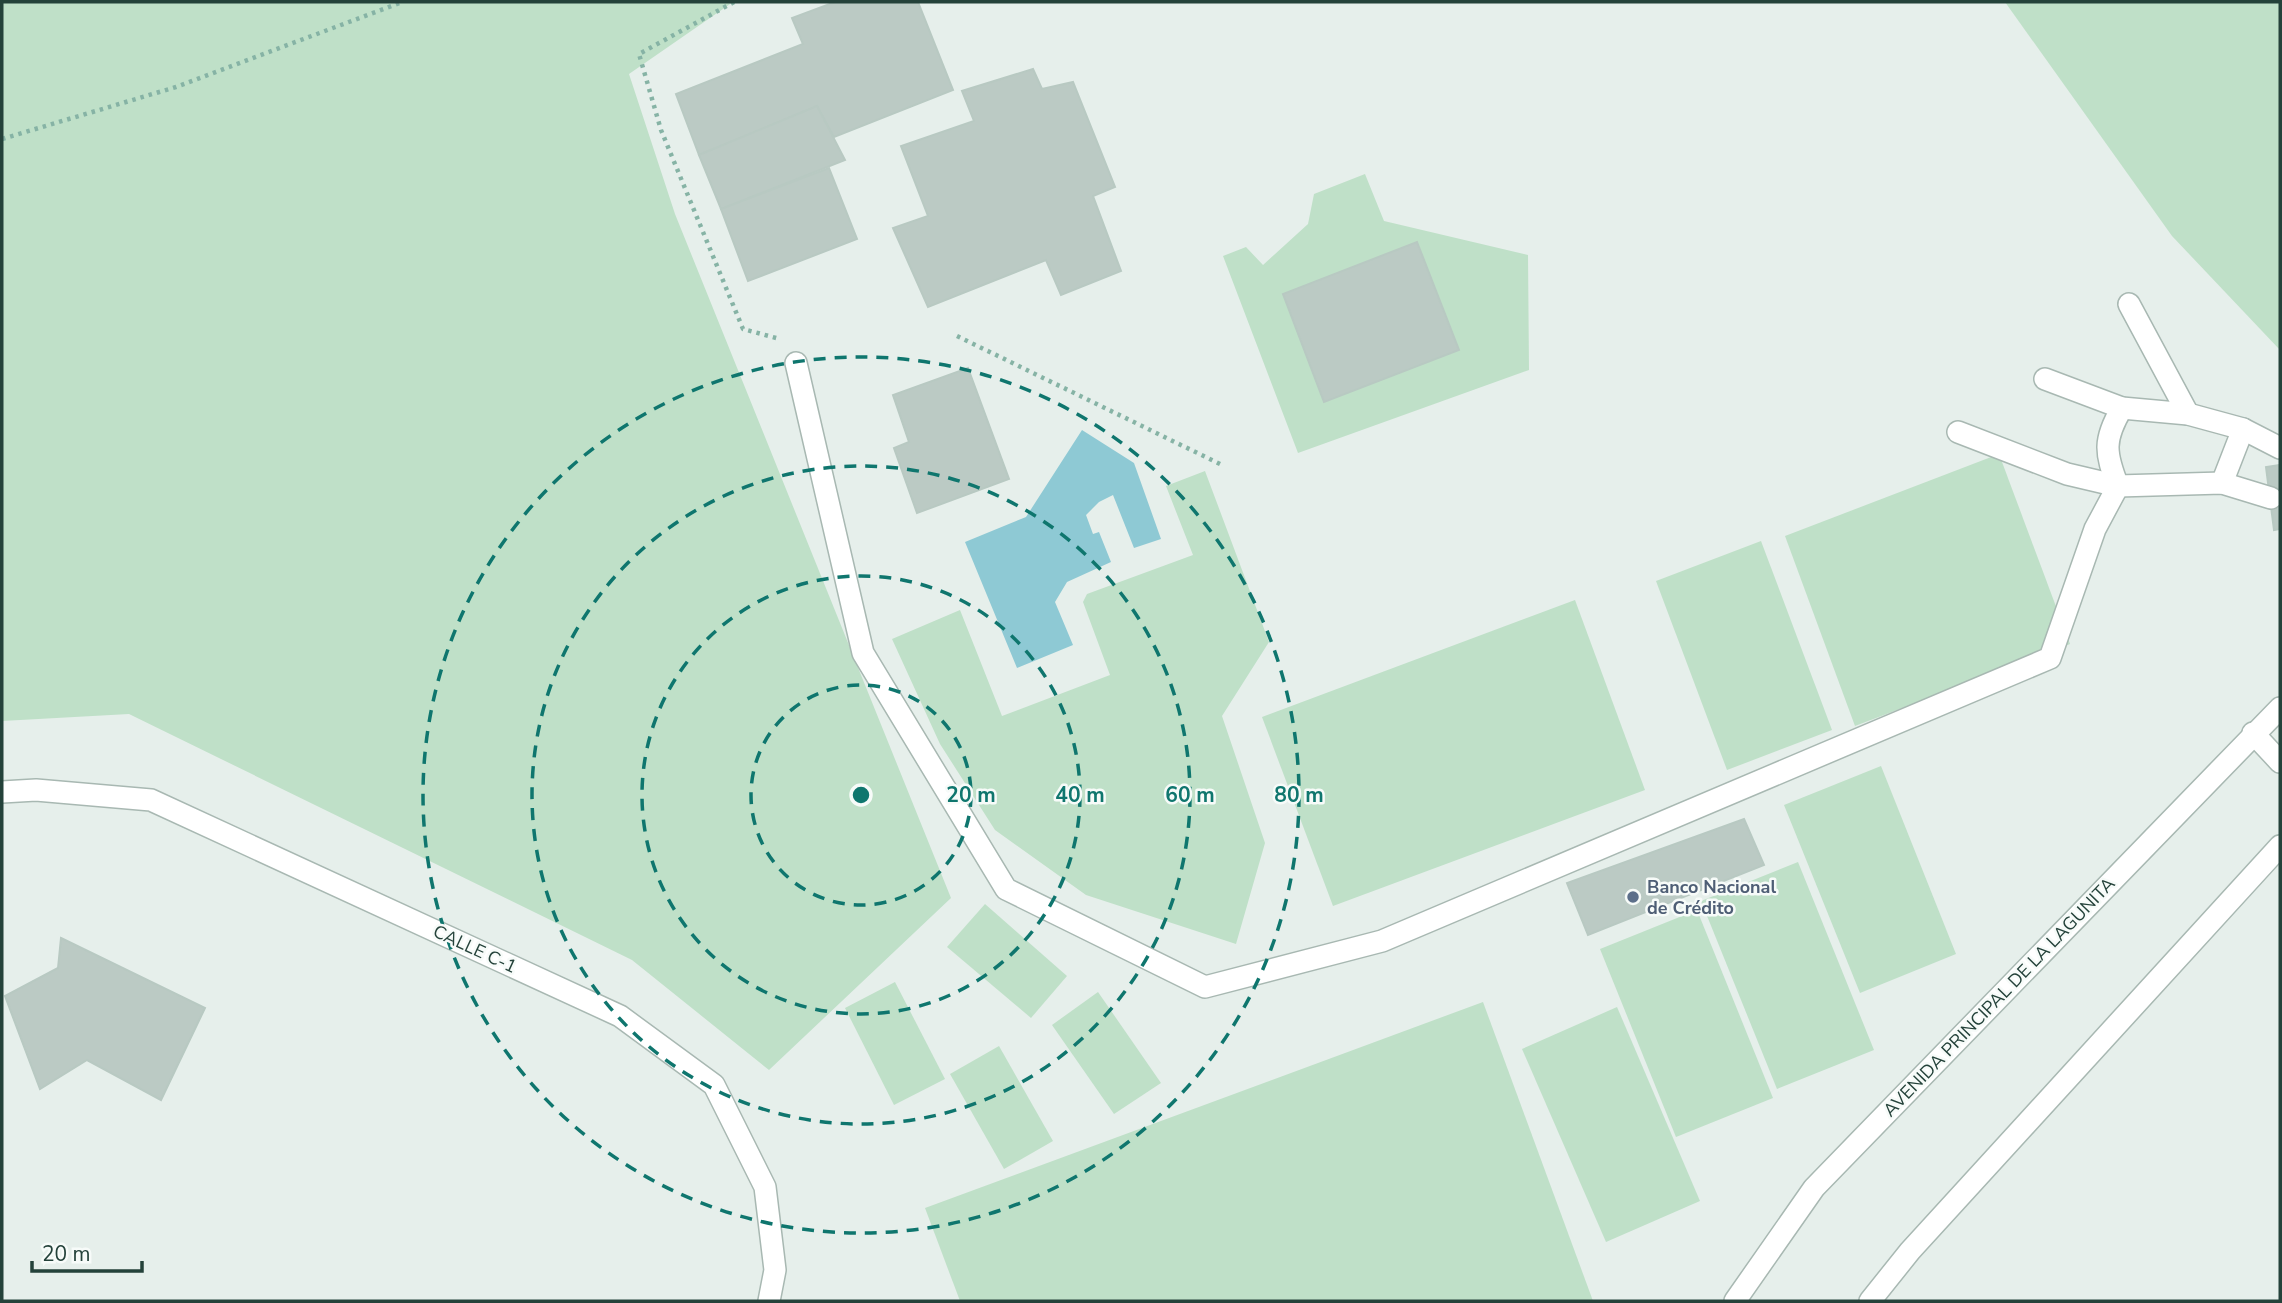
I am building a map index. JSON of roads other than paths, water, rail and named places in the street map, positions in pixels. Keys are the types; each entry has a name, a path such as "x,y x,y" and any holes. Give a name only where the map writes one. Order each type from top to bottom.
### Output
{"street":[{"path":"2129,304 2189,414"},
{"path":"796,363 863,653 1006,889 1205,987 1382,941 2050,658 2095,529 2118,486 2106,456 2111,427 2122,408"},
{"path":"2045,379 2122,408 2189,414 2243,429 2280,449"},
{"path":"2222,483 2243,429"},
{"path":"1958,432 2067,474 2118,486 2222,483 2271,498"},
{"name":"AVENIDA PRINCIPAL DE LA LAGUNITA","path":"1735,1301 1814,1188 2280,708"},
{"path":"2253,733 2280,762"},
{"name":"CALLE C-1","path":"2,792 36,790 151,800 620,1016 714,1085 765,1187 775,1270 769,1301"},
{"path":"1870,1301 1910,1251 2280,846"}],"water":[{"path":"1082,430 1134,463 1161,539 1134,548 1113,495 1099,502 1086,515 1093,534 1099,532 1111,562 1067,582 1055,602 1073,645 1017,668 965,542 1026,517"}],"place":[{"name":"Banco Nacional de Crédito","path":"1633,897"}]}
